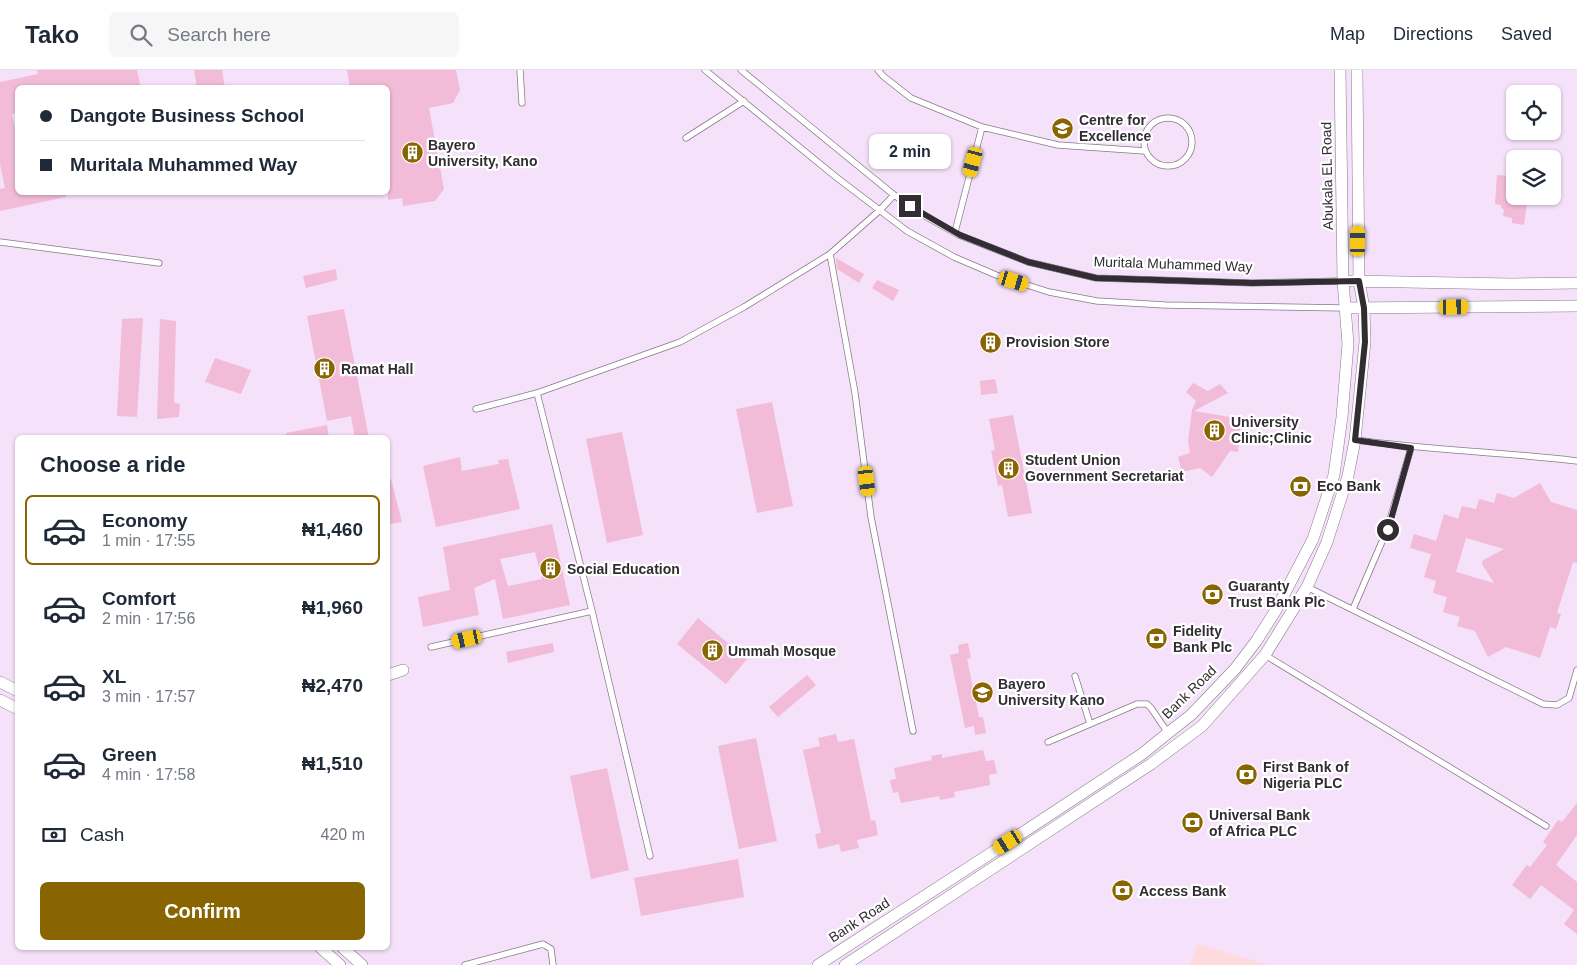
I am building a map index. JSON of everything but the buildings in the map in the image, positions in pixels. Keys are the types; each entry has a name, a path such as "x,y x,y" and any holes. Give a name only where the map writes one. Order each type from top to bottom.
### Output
{"street":[{"name":"Abukala EL Road","path":"1340,70 1343,281"},
{"path":"845,965 1151,764 1202,726 1265,655 1307,587 1327,542 1348,476 1355,440 1365,342 1364,308 1359,281 1357,70"},
{"name":"Muritala Muhammed Way","path":"1343,281 1577,284"},
{"name":"Bank Road","path":"818,965 1142,754 1191,715 1235,669 1276,610 1313,539 1334,475 1342,417 1348,344 1343,281"},
{"path":"1345,308 1577,306"},
{"path":"390,674 403,670"},
{"path":"0,682 15,690"},
{"path":"0,700 15,708"},
{"path":"323,950 340,965"},
{"path":"344,950 362,965"}],"lane":[{"path":"520,70 522,103"},
{"path":"705,70 836,177 907,231 954,257 996,275 1049,292 1097,300 1166,305 1345,308"},
{"name":"Muritala Muhammed Way","path":"740,70 894,195 925,216 955,232 1028,262 1096,278 1252,283 1343,281"},
{"path":"878,70 911,98 982,127 1058,145 1145,151"},
{"path":"686,138 744,101"},
{"path":"1174,118 1182,122 1191,133 1192,149 1188,156 1177,165 1162,166 1149,158 1145,151 1143,144 1147,129 1159,119 1174,118"},
{"path":"955,232 982,127"},
{"path":"476,409 537,392 680,342 744,307 830,254 880,210 894,195"},
{"path":"0,242 159,263"},
{"path":"830,254 855,393 871,517 914,731"},
{"path":"537,392 592,611 650,856"},
{"path":"1355,440 1411,448 1510,453 1577,460"},
{"path":"1354,609 1388,530 1411,448"},
{"path":"1307,587 1543,704 1556,705 1569,698 1577,670"},
{"path":"431,647 592,611"},
{"path":"1265,655 1546,826"},
{"path":"1075,676 1090,724"},
{"path":"1048,742 1137,704 1146,704 1151,708 1168,733"},
{"path":"465,965 543,944 551,949 553,965"}],"shaded area":[{"name":"Bayero University Kano","path":"0,70 1577,70 1577,965 0,965"},
{"path":"1197,944 1270,965 1190,965"}],"place":[{"name":"Centre for Excellence","path":"1063,128"},
{"name":"Bayero University, Kano","path":"412,153"},
{"name":"Provision Store","path":"990,342"},
{"name":"Ramat Hall","path":"325,369"},
{"name":"University Clinic;Clinic","path":"1215,430"},
{"name":"Student Union Government Secretariat","path":"1009,468"},
{"name":"Eco Bank","path":"1301,486"},
{"name":"Social Education","path":"551,569"},
{"name":"Guaranty Trust Bank Plc","path":"1212,594"},
{"name":"Fidelity Bank Plc","path":"1157,639"},
{"name":"Ummah Mosque","path":"712,651"},
{"name":"Bayero University Kano","path":"982,692"},
{"name":"First Bank of Nigeria PLC","path":"1247,775"},
{"name":"Universal Bank of Africa PLC","path":"1193,823"},
{"name":"Access Bank","path":"1123,891"}],"route":[{"path":"910,206 960,235 1028,262 1096,278 1252,283 1359,281 1364,308 1365,342 1355,440 1411,448 1388,530"}]}
